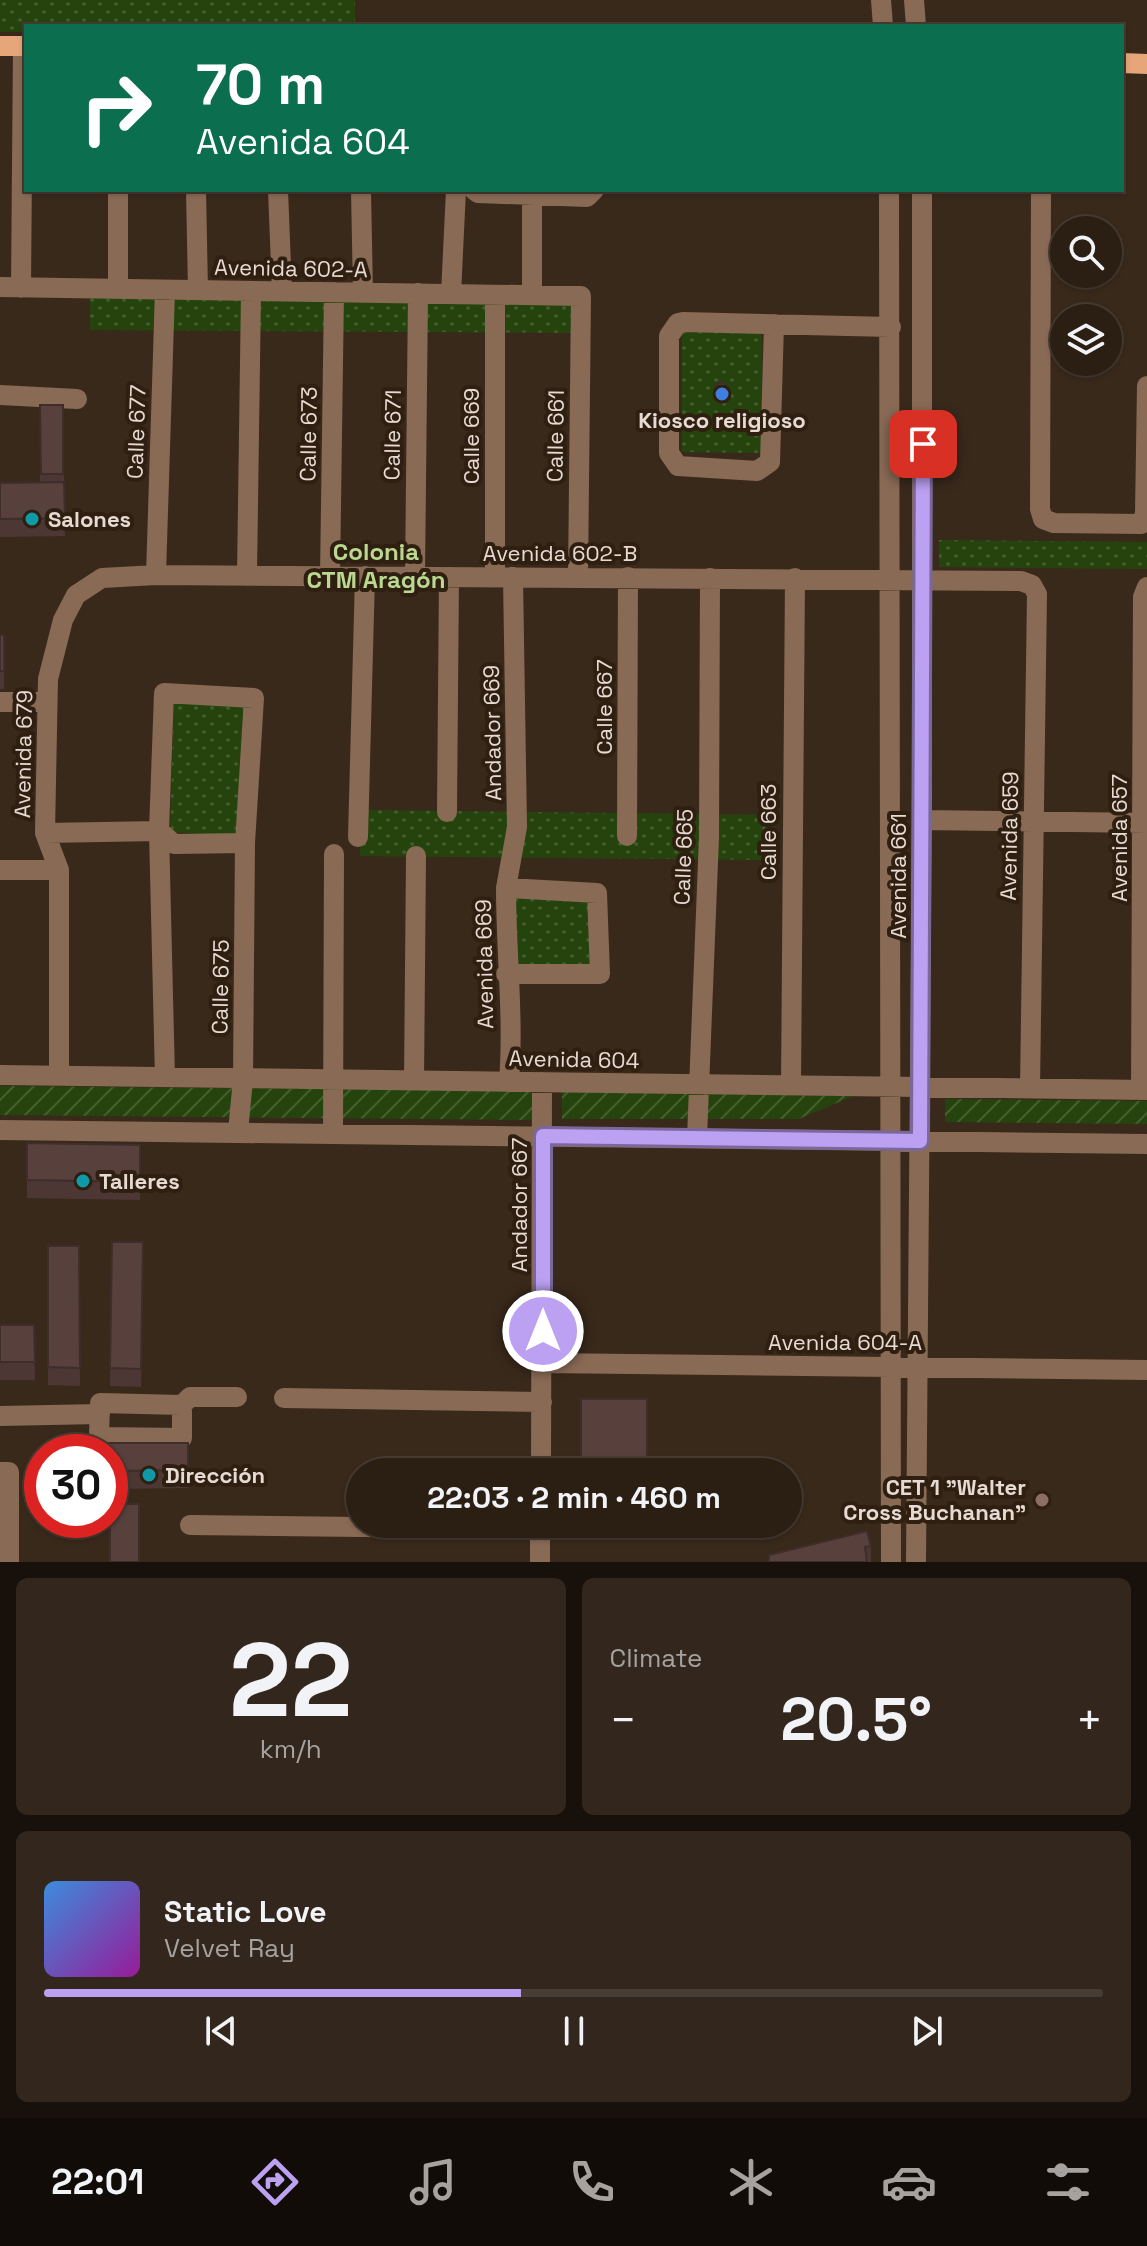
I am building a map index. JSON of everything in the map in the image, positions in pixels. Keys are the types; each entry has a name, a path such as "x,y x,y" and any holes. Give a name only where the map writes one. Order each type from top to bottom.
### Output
{"main road":[{"path":"0,46 24,46"},
{"path":"1124,63 1147,64"}],"street":[{"path":"881,0 883,24"},
{"path":"914,0 916,24"},
{"path":"21,288 24,46"},
{"path":"118,192 118,289"},
{"path":"196,192 198,290"},
{"path":"278,192 282,291"},
{"path":"361,192 363,293"},
{"path":"451,294 456,192"},
{"path":"477,192 532,195 590,193"},
{"name":"Avenida 661","path":"889,192 891,1562"},
{"name":"Avenida 661","path":"916,1562 921,1087 922,192"},
{"path":"1041,192 1040,509 1043,519 1054,523 1141,524 1145,514 1147,386"},
{"path":"532,195 532,295"},
{"name":"Avenida 602-A","path":"0,287 581,296"},
{"name":"Calle 677","path":"156,575 165,290"},
{"path":"247,576 251,291"},
{"name":"Calle 673","path":"330,576 334,292"},
{"name":"Calle 671","path":"415,576 418,293"},
{"name":"Calle 669","path":"495,295 504,577"},
{"name":"Calle 661","path":"578,577 581,296"},
{"path":"774,324 770,462 757,471 678,466 669,453 670,330 683,322 774,324 891,327"},
{"path":"0,395 77,399"},
{"name":"Avenida 602-B","path":"89,584 102,578 156,575 795,578 889,582"},
{"path":"358,837 365,576"},
{"path":"447,812 449,577"},
{"name":"Andador 669","path":"504,577 517,827 506,888"},
{"name":"Calle 667","path":"627,836 628,577"},
{"name":"Calle 665","path":"697,1138 709,837 710,578"},
{"name":"Calle 663","path":"791,1085 795,578"},
{"name":"Avenida 659","path":"922,582 1021,581 1032,585 1037,594 1030,1088"},
{"path":"889,582 922,582"},
{"name":"Avenida 679","path":"59,1076 59,870 45,833 46,702 63,620 76,595 89,584"},
{"name":"Avenida 657","path":"1144,1090 1143,597 1147,587"},
{"name":"Calle 675","path":"159,831 164,693 254,698 245,843 243,1079 238,1132"},
{"path":"0,702 46,702"},
{"path":"922,820 1145,823"},
{"path":"45,833 159,831 174,844 245,843"},
{"path":"159,831 165,1078"},
{"path":"333,1134 334,854"},
{"path":"414,1081 416,856"},
{"path":"0,870 59,870"},
{"name":"Avenida 669","path":"506,974 600,974 597,893 506,888 506,974 509,1082"},
{"name":"Avenida 604","path":"0,1075 1144,1090"},
{"name":"Andador 667","path":"541,1458 542,1082"},
{"path":"0,1130 1147,1144"},
{"name":"Avenida 604-A","path":"543,1363 1147,1370"},
{"path":"182,1405 100,1403 99,1437 182,1438 182,1405 190,1397 237,1397"},
{"path":"284,1398 542,1402"},
{"path":"0,1416 100,1414"},
{"path":"891,1449 916,1450"},
{"path":"4,1472 9,1562"},
{"path":"190,1525 346,1526"},
{"path":"540,1538 540,1562"}],"green space":[{"path":"0,0 355,0 355,24 24,24 24,32 0,32"},
{"path":"90,294 575,297 575,333 90,330"},
{"path":"682,331 762,332 763,453 682,452"},
{"path":"939,540 1147,542 1147,569 939,567"},
{"path":"174,703 247,707 243,836 170,832"},
{"path":"360,810 775,815 775,860 360,856"},
{"path":"512,893 593,895 592,969 511,968"},
{"path":"0,1086 532,1091 532,1120 0,1115"},
{"path":"562,1092 853,1096 799,1119 562,1119"},
{"path":"945,1099 1147,1101 1147,1124 945,1122"}],"building":[{"path":"724,382 727,390 718,392 717,384"},
{"path":"40,405 63,405 63,474 41,474"},
{"path":"64,482 65,518 0,519 0,483"},
{"path":"0,635 4,635 4,671 0,671"},
{"path":"27,1143 140,1145 140,1182 27,1180"},
{"path":"112,1242 143,1242 141,1369 110,1368"},
{"path":"48,1246 79,1246 80,1368 48,1367"},
{"path":"0,1325 34,1325 35,1362 0,1362"},
{"path":"581,1399 647,1399 647,1458 581,1458"},
{"path":"128,1443 188,1443 188,1470 128,1471"},
{"path":"128,1504 139,1504 139,1562 110,1562 110,1538 128,1538"},
{"path":"867,1531 871,1546 865,1547 867,1562 769,1562 769,1555"}],"place":[{"name":"Kiosco religioso","path":"722,394"},
{"name":"Salones","path":"32,519"},
{"name":"Talleres","path":"83,1181"},
{"name":"Dirección","path":"149,1475"},
{"name":"CET 1 \"Walter Cross Buchanan\"","path":"1042,1500"}],"district":[{"name":"Colonia CTM Aragón","path":"376,566"}],"route":[{"path":"543,1331 543,1136 920,1141 923,444"}]}
